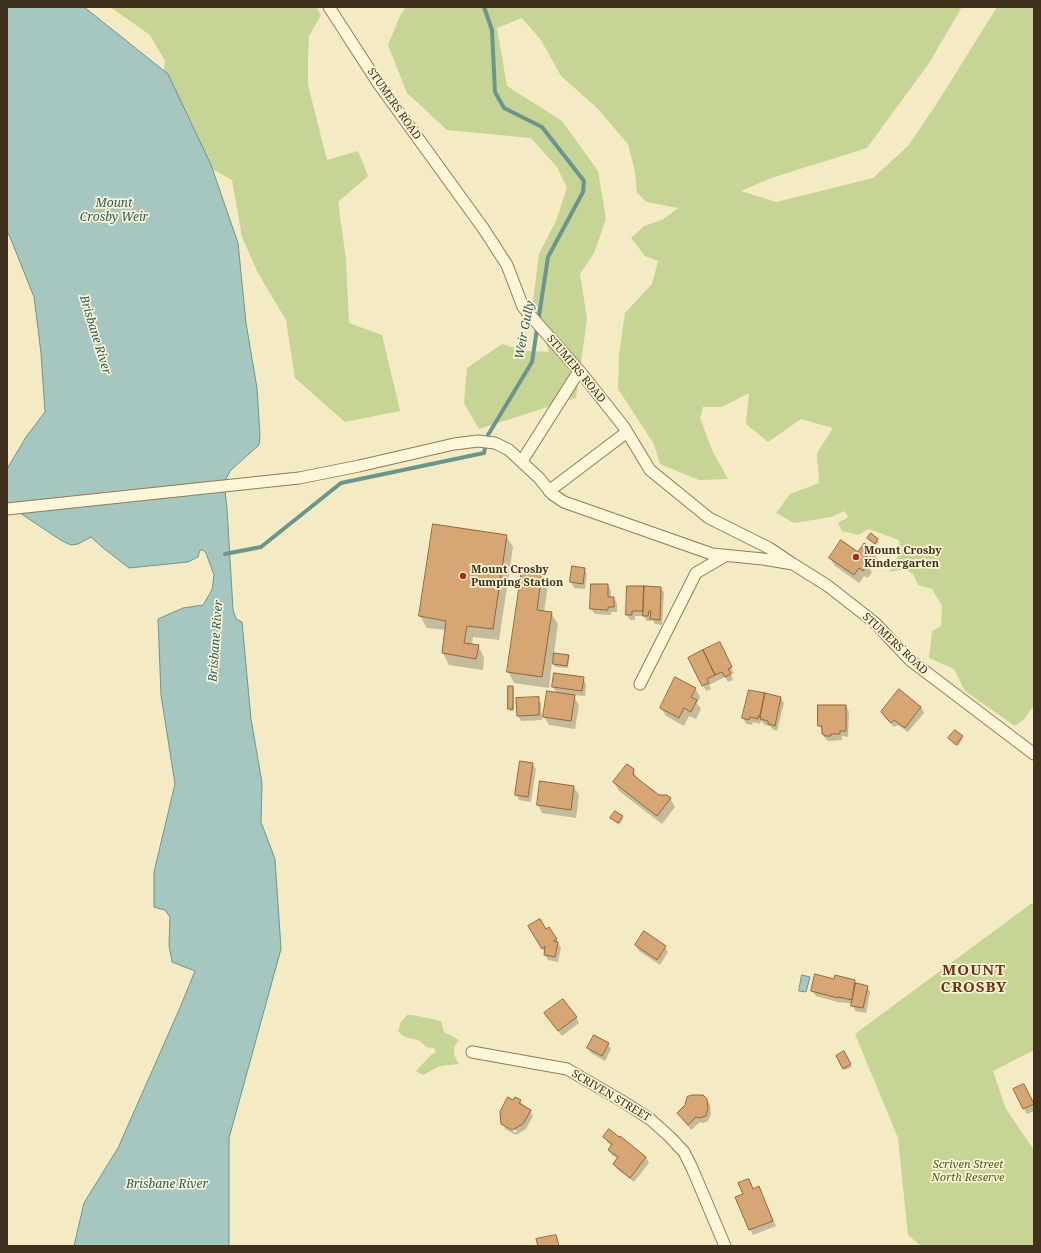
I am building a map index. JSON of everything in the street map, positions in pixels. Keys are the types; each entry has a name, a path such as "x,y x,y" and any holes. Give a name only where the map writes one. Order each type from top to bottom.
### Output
{"street":[{"name":"STUMERS ROAD","path":"329,7 378,83 483,228 507,265 523,306 579,371 627,432 650,470 709,518 769,548 828,586 874,622 910,660 1034,754"},
{"path":"522,461 579,371"},
{"path":"549,491 627,432"},
{"name":"STUMERS ROAD","path":"7,509 299,478 454,444 478,441 495,443 509,450 539,478 552,494 564,502 712,554 793,564"},
{"path":"640,684 696,573 724,556"},
{"name":"SCRIVEN STREET","path":"472,1052 566,1069 622,1100 650,1119 684,1152 725,1246"}],"green space":[{"path":"110,7 316,7 321,15 309,36 308,85 327,160 358,151 368,176 338,202 346,259 349,323 382,335 400,411 345,422 295,378 286,320 258,273 242,237 232,180 192,158 160,99 165,61 150,35"},
{"path":"406,7 962,7 929,63 867,148 771,178 741,191 776,202 873,178 908,146 934,108 997,7 1034,7 1034,705 1024,719 1015,726 965,691 954,669 929,658 932,631 941,626 942,606 932,589 918,585 913,574 905,569 889,572 900,553 899,540 869,529 858,535 842,531 838,523 848,517 845,511 831,517 794,523 776,513 790,494 819,483 817,453 833,428 801,419 768,442 746,424 749,393 722,407 703,407 700,418 712,450 728,479 699,480 660,464 654,444 618,389 619,355 625,313 652,284 658,261 645,256 631,238 644,226 662,220 678,208 647,202 637,193 635,172 628,144 597,108 561,76 541,40 522,18 497,28 507,86 562,121 598,171 606,219 594,253 580,274 587,319 576,398 479,429 464,403 467,368 502,344 525,351 549,352 533,301 539,254 556,221 567,188 557,167 531,138 447,130 407,93 388,45 400,16"},
{"name":"Scriven Street North Reserve","path":"1032,903 1034,905 1034,1050 993,1071 1006,1109 1034,1150 1034,1246 921,1246 908,1235 898,1138 855,1034"},
{"path":"407,1015 441,1021 444,1032 459,1040 455,1046 454,1052 459,1064 440,1066 423,1075 416,1071 431,1055 436,1052 434,1048 426,1047 419,1040 404,1036 398,1031 401,1022"}],"water":[{"path":"7,7 84,7 168,74 211,165 238,243 246,323 257,388 260,435 259,445 230,471 224,483 227,508 233,610 236,619 242,622 251,719 262,783 261,822 275,859 281,949 229,1138 229,1246 74,1246 84,1203 118,1148 195,971 172,962 169,945 170,917 165,910 154,907 154,872 175,784 161,695 158,619 183,608 203,605 212,590 214,575 206,553 203,550 200,550 198,557 188,562 129,568 91,537 78,544 71,545 62,541 20,513 7,511 7,469 26,437 45,412 41,353 34,297 7,231"},
{"path":"802,975 810,977 806,992 799,991"}],"building":[{"name":"Mount Crosby Pumping Station","path":"433,524 507,535 493,629 467,626 464,643 479,645 476,659 442,653 446,621 419,616"},
{"path":"871,533 878,539 875,544 867,538"},
{"path":"841,540 858,552 864,543 873,549 864,560 868,563 863,571 859,568 854,575 829,558"},
{"path":"572,566 585,568 583,584 570,582"},
{"path":"522,569 542,572 537,610 552,612 542,677 507,672"},
{"path":"591,584 608,584 608,597 614,597 614,607 608,607 608,610 590,609"},
{"path":"627,586 644,586 643,611 632,611 632,615 626,615"},
{"path":"644,586 661,587 660,620 650,619 651,611 649,611 648,616 643,616"},
{"path":"720,642 732,667 728,669 731,674 725,677 722,672 715,675 703,650"},
{"path":"703,650 715,675 707,679 709,683 702,686 688,658"},
{"path":"554,653 569,655 567,666 553,664"},
{"path":"554,673 584,677 582,691 552,687"},
{"path":"675,677 696,688 691,697 697,700 691,712 684,708 679,718 660,708"},
{"path":"508,686 513,686 513,709 508,709"},
{"path":"899,689 921,707 905,728 894,720 891,723 881,712"},
{"path":"749,690 765,693 760,717 758,716 758,719 750,717 749,720 742,718"},
{"path":"547,691 575,695 571,721 543,717"},
{"path":"765,693 781,697 775,726 768,724 768,721 760,719"},
{"path":"539,697 539,715 517,716 516,698"},
{"path":"818,705 846,705 846,731 840,731 840,734 824,736 824,734 822,734 822,726 818,726"},
{"path":"955,730 963,736 956,745 948,738"},
{"path":"520,761 533,763 528,797 515,795"},
{"path":"627,764 634,769 633,775 659,795 667,795 671,798 657,816 613,782"},
{"path":"540,781 574,786 571,810 537,805"},
{"path":"615,811 623,816 618,823 610,818"},
{"path":"540,919 546,929 549,927 557,939 553,941 558,942 555,957 544,955 545,946 542,949 528,926"},
{"path":"644,931 666,946 657,960 635,945"},
{"path":"815,974 834,979 835,975 855,980 852,1000 811,991"},
{"path":"856,983 868,986 863,1008 851,1006"},
{"path":"563,999 577,1017 558,1031 544,1013"},
{"path":"594,1035 609,1043 602,1056 587,1048"},
{"path":"844,1051 851,1064 843,1069 836,1056"},
{"path":"1024,1084 1034,1104 1023,1109 1013,1089"},
{"path":"692,1095 703,1095 707,1099 708,1108 706,1116 699,1118 696,1117 688,1125 677,1113 685,1105 687,1097"},
{"path":"508,1097 513,1100 515,1097 521,1100 519,1103 531,1110 523,1124 512,1130 501,1124 500,1112"},
{"path":"609,1129 646,1157 630,1178 613,1164 618,1157 608,1150 612,1144 603,1137"},
{"path":"749,1179 753,1189 759,1186 773,1221 749,1230 735,1197 743,1194 738,1183"},
{"path":"556,1235 559,1246 538,1246 536,1239"}],"waterway":[{"name":"Weir Gully","path":"225,554 261,547 341,483 484,453 488,435 532,362 548,257 583,192 584,181 542,127 504,108 495,92 492,30 484,7"}],"place":[{"name":"Mount Crosby Kindergarten","path":"856,557"},
{"name":"Mount Crosby Pumping Station","path":"463,576"}],"district":[{"name":"MOUNT CROSBY","path":"974,980"}],"water label":[{"name":"Mount Crosby Weir","path":"114,211"},
{"name":"Brisbane River","path":"95,335"},
{"name":"Brisbane River","path":"216,641"},
{"name":"Brisbane River","path":"167,1185"}]}
